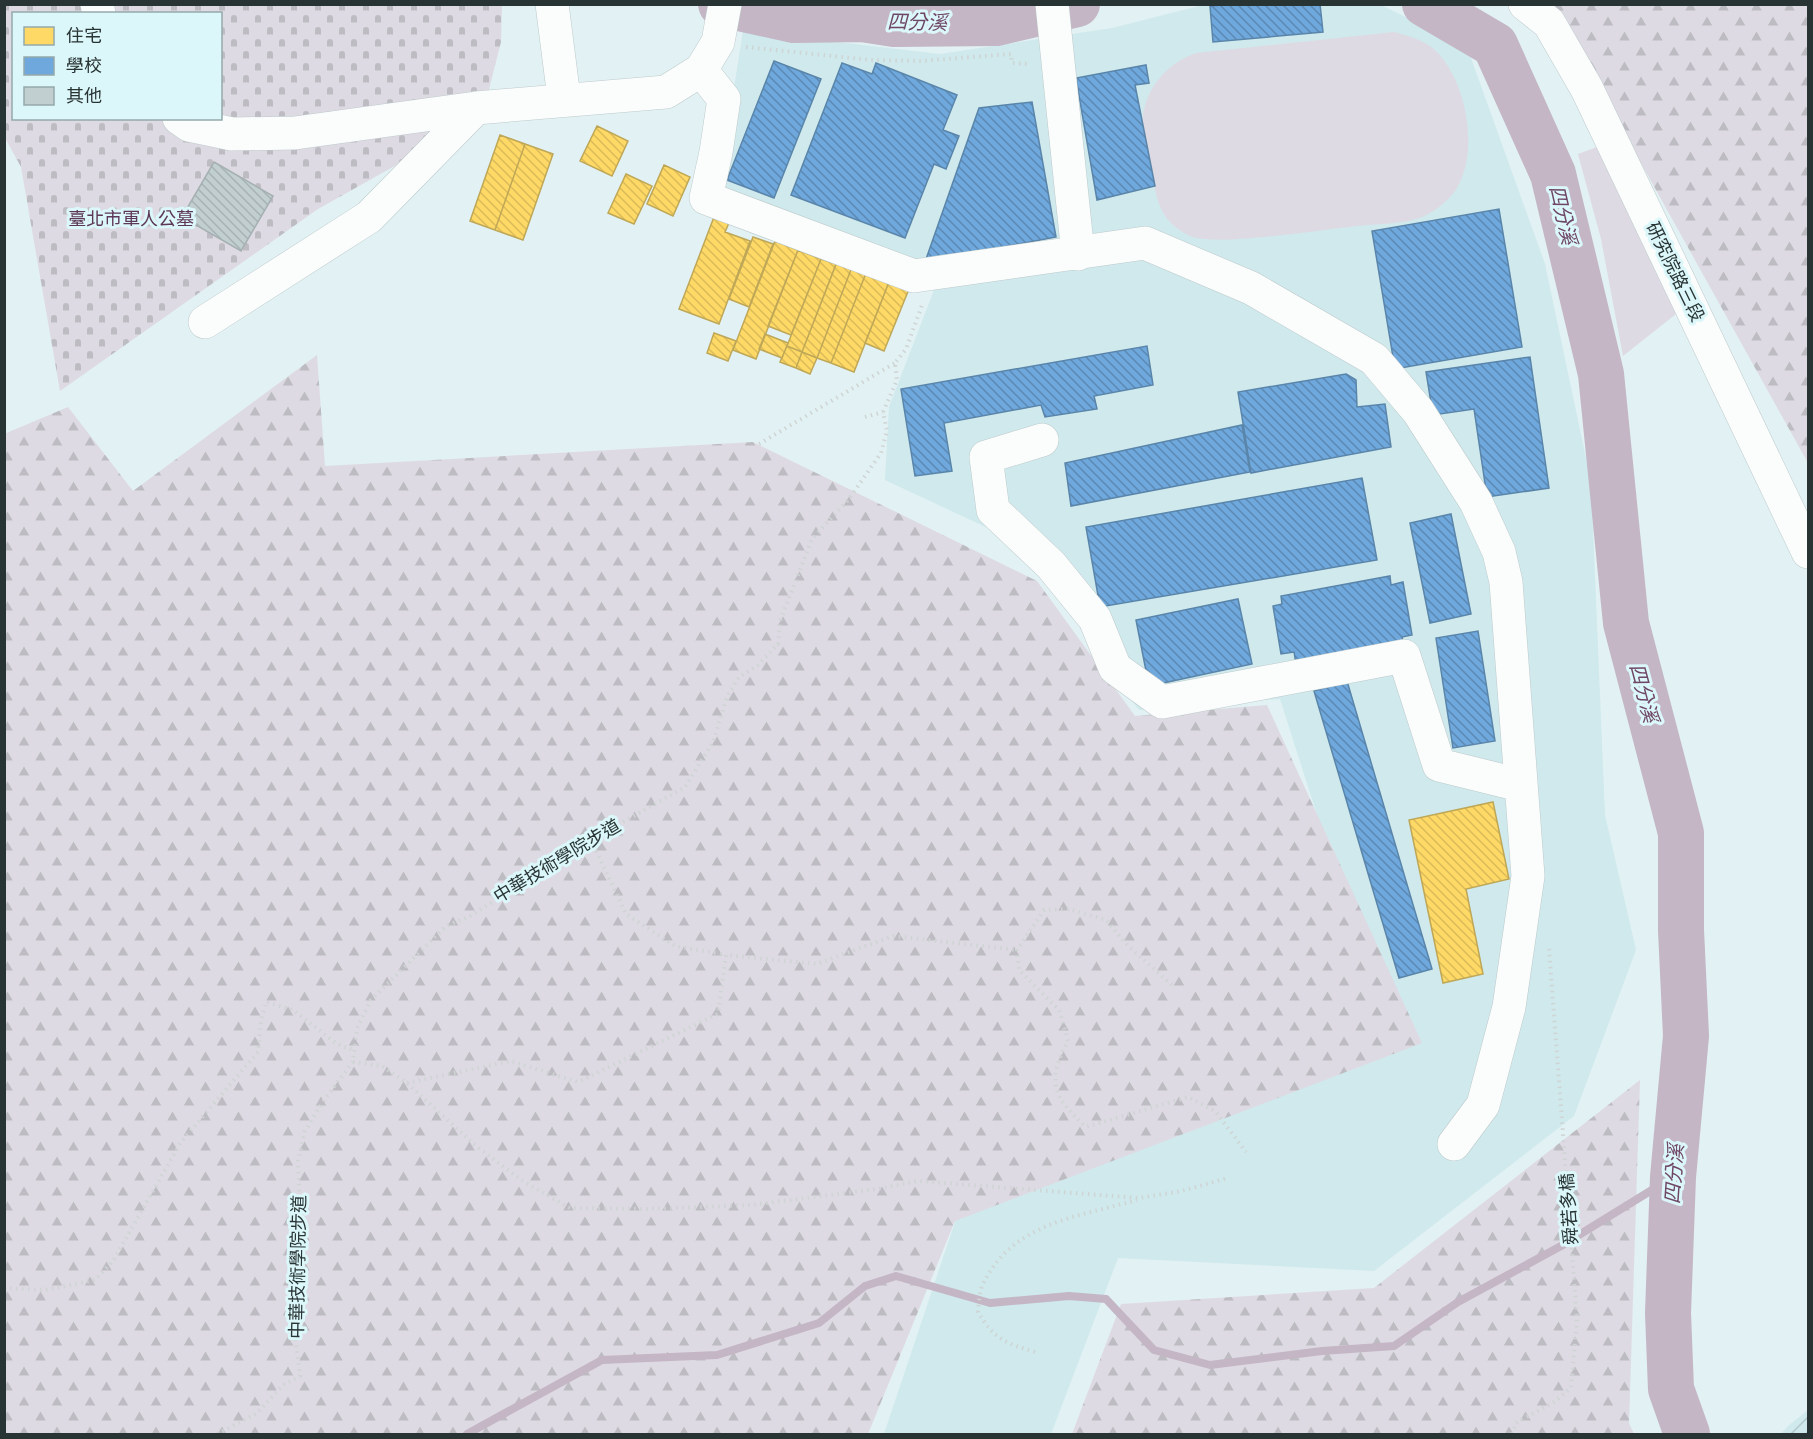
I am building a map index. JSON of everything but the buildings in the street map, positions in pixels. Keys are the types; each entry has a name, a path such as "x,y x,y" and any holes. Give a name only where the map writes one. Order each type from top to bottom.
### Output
{"street":[{"path":"552,4 564,98"},
{"path":"1052,4 1078,254"},
{"name":"研究院路三段","path":"1525,4 1550,23 1587,89 1809,552"},
{"path":"182,120 189,125 232,134 295,133 564,98 666,92 700,70 721,27"},
{"path":"700,70 724,99 706,198 914,276 1145,243 1251,288 1374,359 1418,411 1476,502 1499,552 1506,582 1528,876 1509,1007 1483,1105 1454,1144"},
{"path":"205,322 369,217 476,108"},
{"path":"1042,440 986,457 993,510 1051,565 1095,619 1115,668 1162,702 1404,656 1439,765 1520,785"}],"path":[{"path":"721,27 871,60 921,61 1011,54 1012,63 1056,55"},
{"path":"759,444 895,363 906,349 924,297 920,276"},
{"path":"784,647 778,644 780,621 812,539 849,499 881,453 887,431 883,412 897,380 895,363"},
{"path":"865,417 883,412"},
{"name":"中華技術學院步道","path":"216,1434 256,1414 283,1385 300,1376 294,1326 301,1244 298,1161 305,1131 324,1100 353,1062 357,1028 371,1000 446,926 470,916 591,840 685,787 713,742 727,697 739,677 758,665 778,644"},
{"path":"591,840 626,914 675,946 726,955 817,964 893,936 1017,950"},
{"path":"1172,985 1128,946 1106,920 1069,909 1044,910 1017,950 1019,970 1059,1010 1068,1041 1056,1063 1054,1085 1069,1111 1086,1127 1188,1097 1215,1111 1246,1152"},
{"path":"407,1083 511,1061 578,1082 718,1014 726,955"},
{"path":"4,1288 45,1290 95,1280 113,1261 181,1142 258,1052 261,1021 266,1002 293,1010 337,1044 354,1050"},
{"path":"353,1062 381,1066 407,1083 477,1147 523,1181 570,1208 647,1209 752,1205 877,1190 918,1181 1064,1194 1143,1197"},
{"name":"舜若多橋","path":"1512,1434 1516,1423 1554,1402 1571,1388 1577,1319 1560,1100"},
{"path":"1035,1352 1007,1343 989,1332 978,1312 982,1285 999,1262 1026,1234 1056,1221 1143,1197 1182,1191 1228,1178"}],"shaded area":[{"path":"1203,5 1381,5 1467,47 1545,264 1591,482 1605,815 1636,950 1574,1116 1374,1271 1118,1258 1051,1434 884,1434 963,1198 1382,1018 1280,699 1139,710 1104,664 1050,581 992,530 885,480 889,407 941,272 718,189 743,31 940,54 1112,28"},
{"path":"1808,1410 1808,1434 1781,1434 1788,1426"}],"green space":[{"name":"臺北市軍人公墓","path":"4,5 502,5 501,42 482,117 318,209 60,391 21,167 5,138"},
{"path":"1553,5 1808,5 1808,463"},
{"path":"1394,32 1421,41 1435,50 1457,83 1464,104 1468,127 1468,149 1464,170 1457,189 1444,203 1427,215 1409,221 1222,240 1190,236 1179,230 1164,215 1157,197 1144,133 1143,115 1155,84 1169,69 1196,53"},
{"path":"1597,147 1676,314 1623,356 1601,239 1578,154"},
{"path":"317,355 325,466 753,442 1037,581 1135,716 1267,705 1422,1043 955,1221 868,1434 5,1434 4,434 68,407 133,491"},
{"path":"1640,1080 1629,1423 1634,1434 1072,1434 1121,1304 1374,1288"}],"waterway":[{"name":"四分溪","path":"721,4 794,20 862,19 894,24 996,23 1077,4"},
{"name":"四分溪","path":"1425,4 1495,45 1553,174 1601,374 1626,623 1681,833 1681,930 1686,1036 1673,1177 1668,1313 1671,1389 1687,1434"},
{"path":"467,1434 602,1360 717,1355 819,1323 865,1286 896,1276 990,1303 1069,1296 1106,1299 1154,1350 1210,1365 1322,1351 1394,1346 1458,1302 1561,1246 1673,1177"}]}
